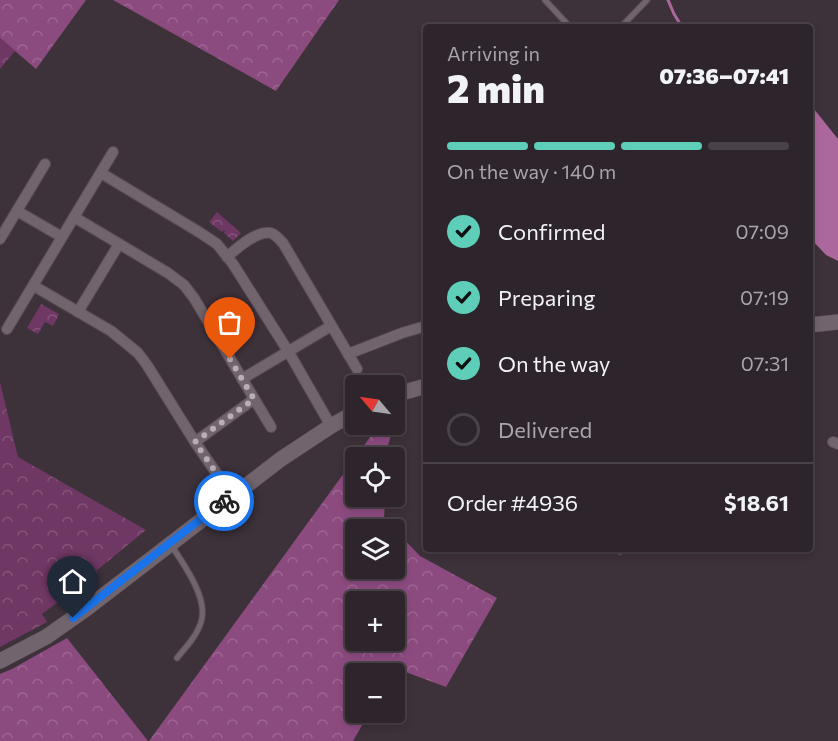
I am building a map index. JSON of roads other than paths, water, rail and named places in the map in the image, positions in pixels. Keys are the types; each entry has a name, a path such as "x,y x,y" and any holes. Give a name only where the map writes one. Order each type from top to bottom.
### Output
{"main road":[{"path":"813,325 838,321"},
{"path":"405,392 423,387"},
{"path":"0,661 46,637 86,609 281,459 345,418"}],"street":[{"path":"8,329 113,152"},
{"path":"0,239 45,164"},
{"path":"101,172 217,244 288,351 331,426"},
{"path":"17,211 62,237"},
{"path":"74,217 184,285 271,427"},
{"path":"227,257 262,233 276,236 283,243 357,369"},
{"path":"78,312 119,244"},
{"path":"34,286 111,331 138,353 232,496"},
{"path":"242,379 331,326"},
{"path":"348,354 423,327"},
{"path":"195,442 254,399"}],"lane":[{"path":"545,0 567,24"},
{"path":"624,24 647,0"},
{"path":"170,544 192,577 201,605 202,618 194,637 177,658"}],"waterway":[{"path":"668,0 680,24"}]}
